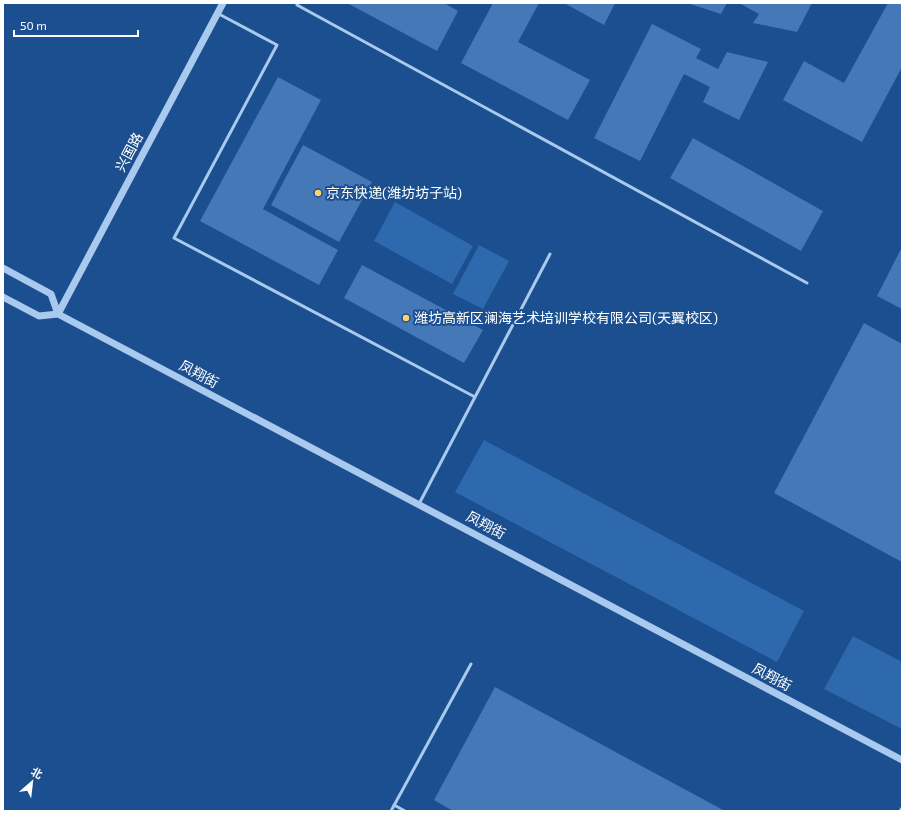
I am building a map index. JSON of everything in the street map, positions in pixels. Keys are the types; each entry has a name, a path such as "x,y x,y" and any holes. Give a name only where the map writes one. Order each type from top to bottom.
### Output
{"street":[{"name":"兴国路","path":"58,314 223,3"},
{"path":"3,268 51,294 58,314 39,316 3,297"},
{"name":"凤翔街","path":"58,314 902,760"}],"lane":[{"path":"298,3 297,5 807,283"},
{"path":"217,13 277,45 174,238 474,397"},
{"path":"418,504 550,254"},
{"path":"391,811 470,664"},
{"path":"394,805 404,811"}],"shaded area":[{"path":"395,202 473,246 452,284 374,241"},
{"path":"479,245 509,261 483,309 453,294"},
{"path":"484,440 804,611 777,662 455,492"},
{"path":"853,636 902,662 902,729 824,689"}],"building":[{"path":"347,3 444,3 458,11 437,51"},
{"path":"493,3 539,3 518,42 590,80 568,120 461,63"},
{"path":"564,3 615,3 604,25"},
{"path":"687,3 727,3 721,14"},
{"path":"739,3 812,3 797,32 753,23 759,14"},
{"path":"888,3 902,3 902,67 862,142 783,100 804,61 844,83"},
{"path":"652,24 701,49 696,58 718,69 727,52 768,62 739,120 703,102 710,87 684,74 640,161 594,138"},
{"path":"278,77 321,100 263,209 338,250 319,285 200,221"},
{"path":"693,138 823,211 801,251 670,178"},
{"path":"303,145 372,182 339,242 271,205"},
{"path":"902,247 902,309 877,296"},
{"path":"362,265 483,330 464,363 344,298"},
{"path":"864,323 902,344 902,562 774,493"},
{"path":"495,687 725,811 453,811 434,800"}],"place":[{"name":"京东快递(潍坊坊子站)","path":"318,193"},
{"name":"潍坊高新区澜海艺术培训学校有限公司(天翼校区)","path":"406,318"}]}
